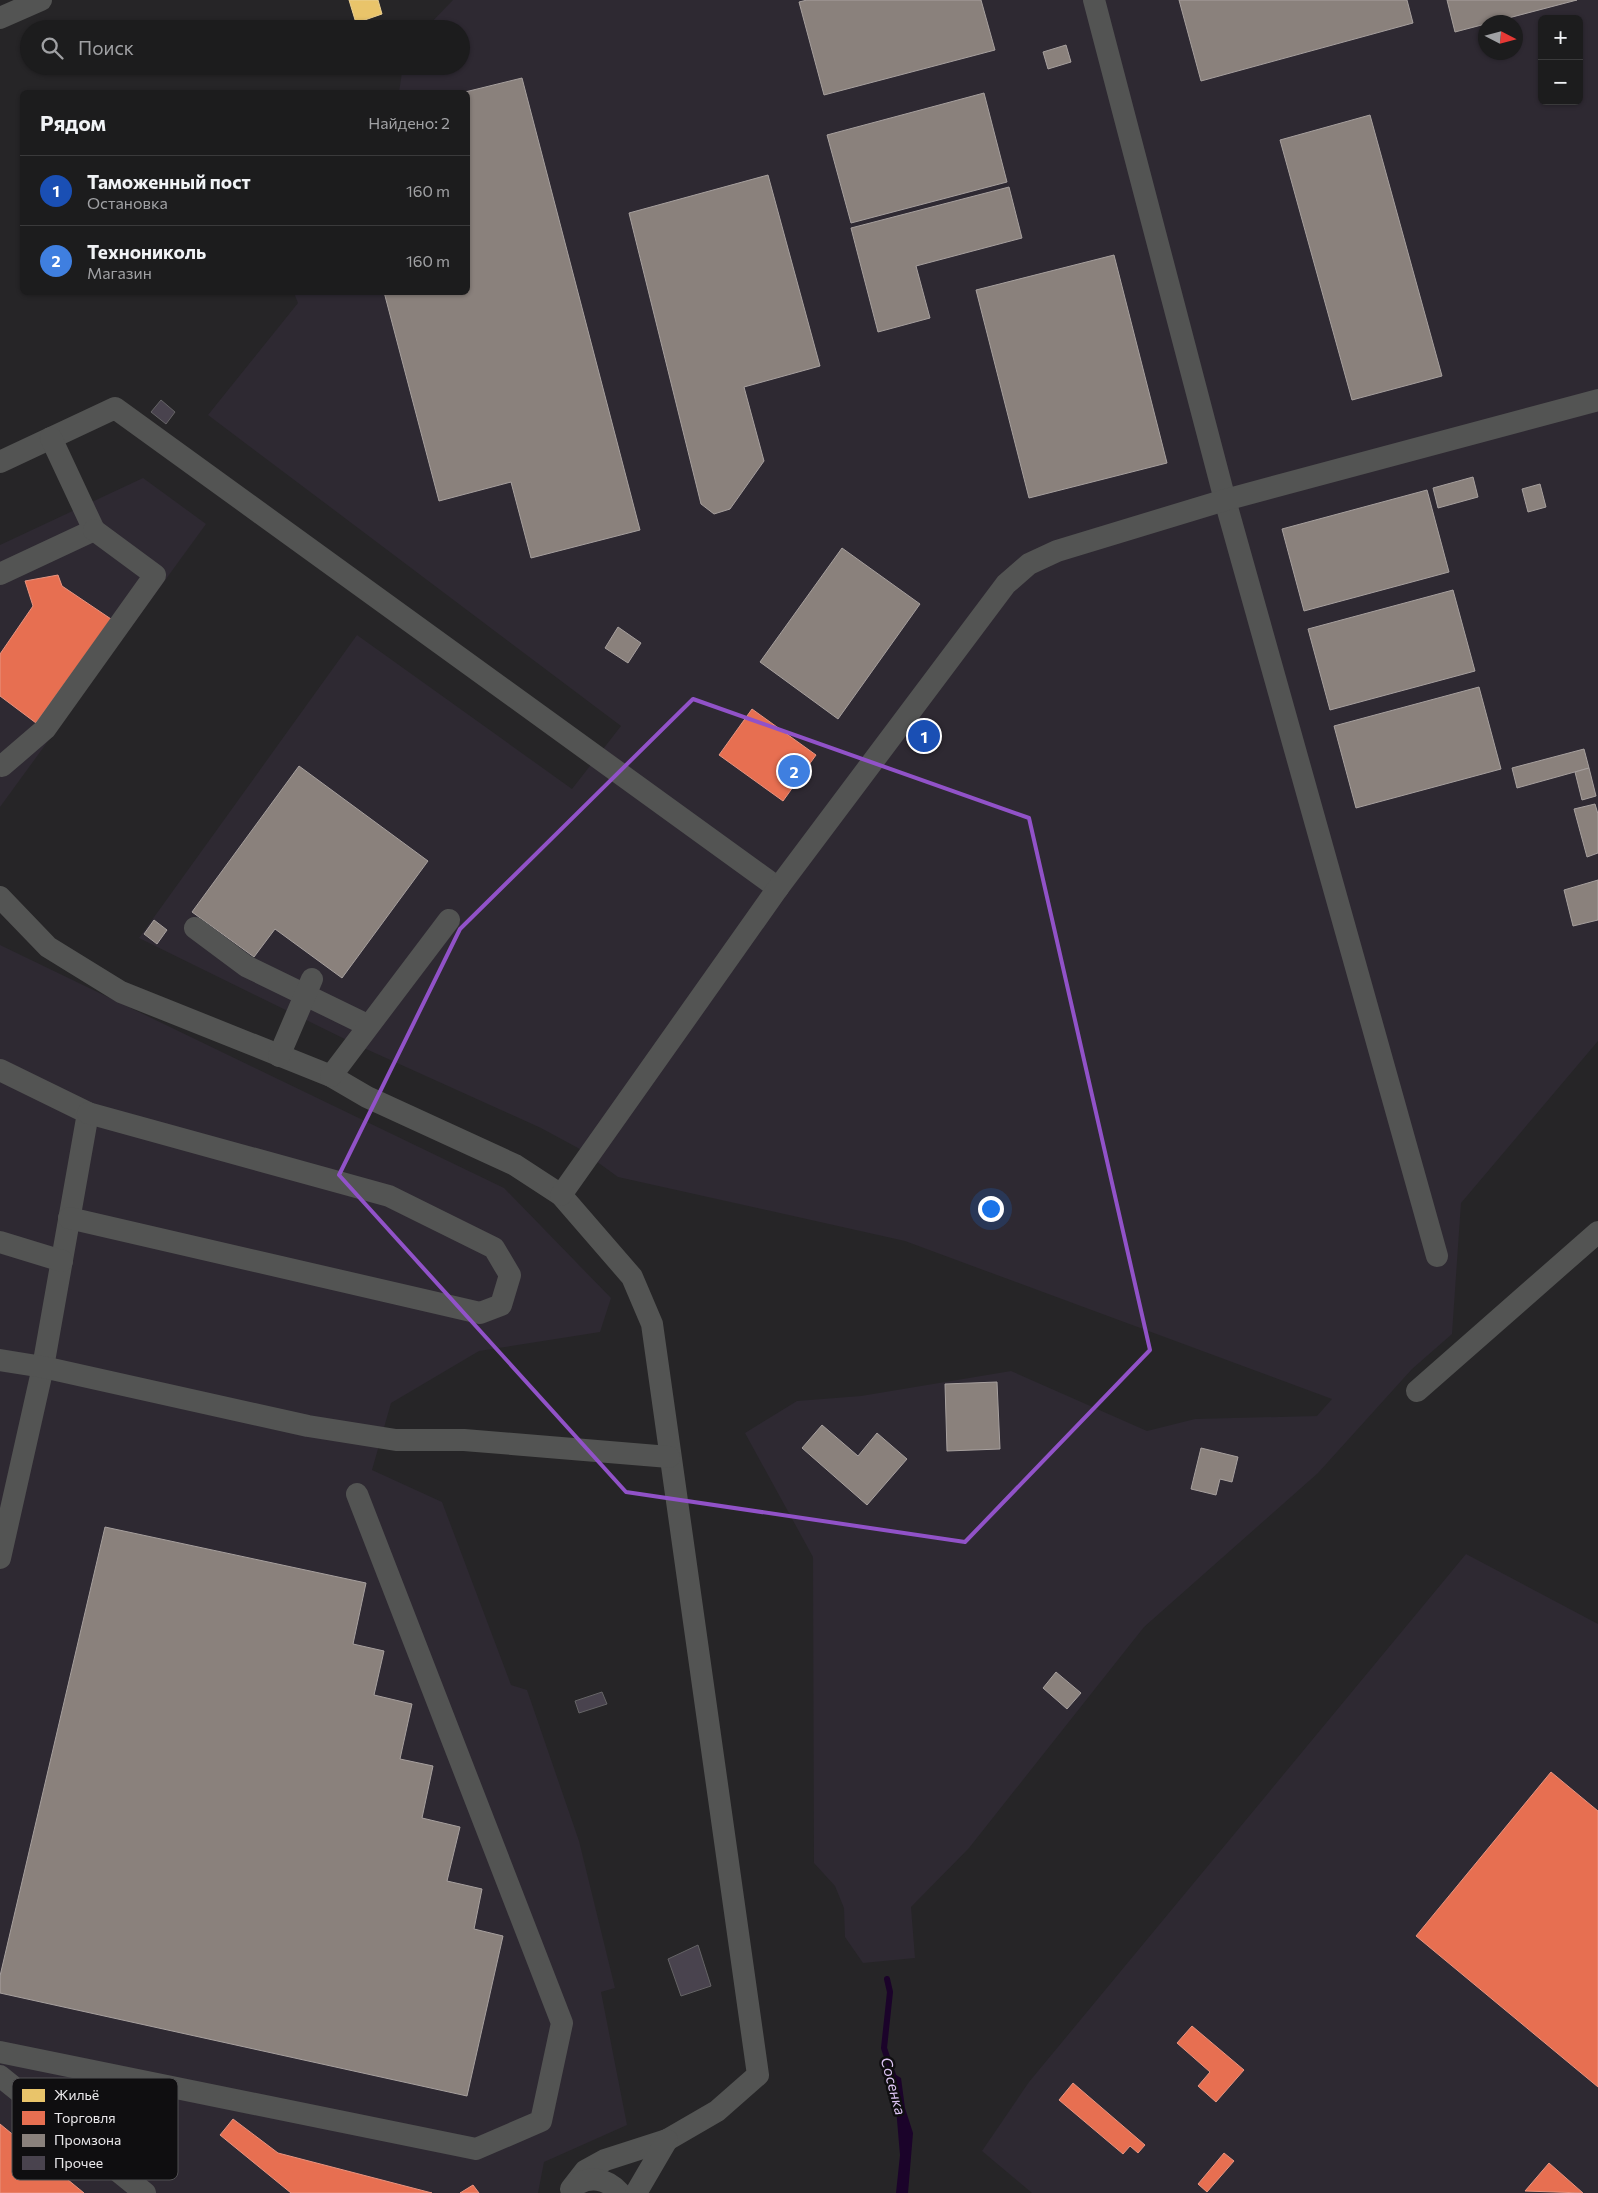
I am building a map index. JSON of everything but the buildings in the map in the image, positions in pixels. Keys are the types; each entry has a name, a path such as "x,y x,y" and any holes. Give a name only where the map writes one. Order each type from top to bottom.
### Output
{"street":[{"path":"0,18 41,0"},
{"path":"1094,0 1225,500 1437,1256"},
{"path":"561,1195 778,888 1006,584 1029,564 1057,551 1225,500 1598,400"},
{"path":"0,462 115,408 778,888"},
{"path":"1,765 45,729 155,575 94,530 51,438"},
{"path":"0,574 94,530"},
{"path":"0,897 48,947 121,992 331,1076 367,1097 515,1165 561,1195 632,1277 652,1324 669,1457 758,2075 717,2111 667,2140 605,2160 585,2171 569,2191"},
{"path":"331,1076 367,1025 449,920"},
{"path":"195,928 246,966 309,987 367,1025"},
{"path":"280,1056 309,987"},
{"path":"0,1070 88,1113 389,1196 494,1248 510,1275 501,1305 480,1313 69,1218"},
{"path":"0,1558 43,1366 88,1113"},
{"path":"1417,1391 1598,1232"},
{"path":"0,1242 62,1261"},
{"path":"0,1360 43,1366 308,1426 396,1440 464,1440 669,1457"},
{"path":"178,2088 476,2149 541,2121 562,2023 357,1494"},
{"path":"0,2052 128,2078"},
{"path":"0,2076 12,2086"},
{"path":"636,2193 667,2140"},
{"path":"129,2180 145,2193"},
{"path":"569,2191 587,2180 600,2180 611,2184 620,2193"}],"highlighted area":[{"path":"693,699 1029,818 1150,1350 965,1542 626,1492 339,1175 460,929"}],"shaded area":[{"path":"453,0 1598,0 1598,1041 1461,1203 1452,1334 1412,1369 1318,1473 1144,1627 969,1848 911,1907 915,1958 863,1963 845,1937 844,1908 835,1886 814,1863 813,1557 745,1433 797,1401 861,1396 1011,1371 1147,1431 1195,1419 1317,1416 1332,1399 905,1241 618,1177 578,1148 541,1128 355,1044 139,938 357,635 572,789 621,726 208,415 298,303 295,295 470,295 470,90 399,90 402,75 470,75 470,20 434,20"},
{"path":"143,478 206,524 0,807 0,545"},
{"path":"0,945 504,1188 611,1298 600,1332 479,1351 391,1403 372,1470 442,1502 511,1685 527,1690 579,1841 615,1988 601,1992 627,2125 544,2162 538,2193 0,2193"},
{"path":"1466,1554 1598,1624 1598,2193 1032,2193 982,2151 1029,2082"},
{"path":"893,2073 901,2078 905,2108 913,2133 908,2193 896,2193 900,2155"}],"waterway":[{"name":"Сосенка","path":"887,1979 890,1992 884,2048 895,2081"}],"place":[{"name":"Таможенный пост","path":"924,736"},
{"name":"Технониколь","path":"794,771"}]}
